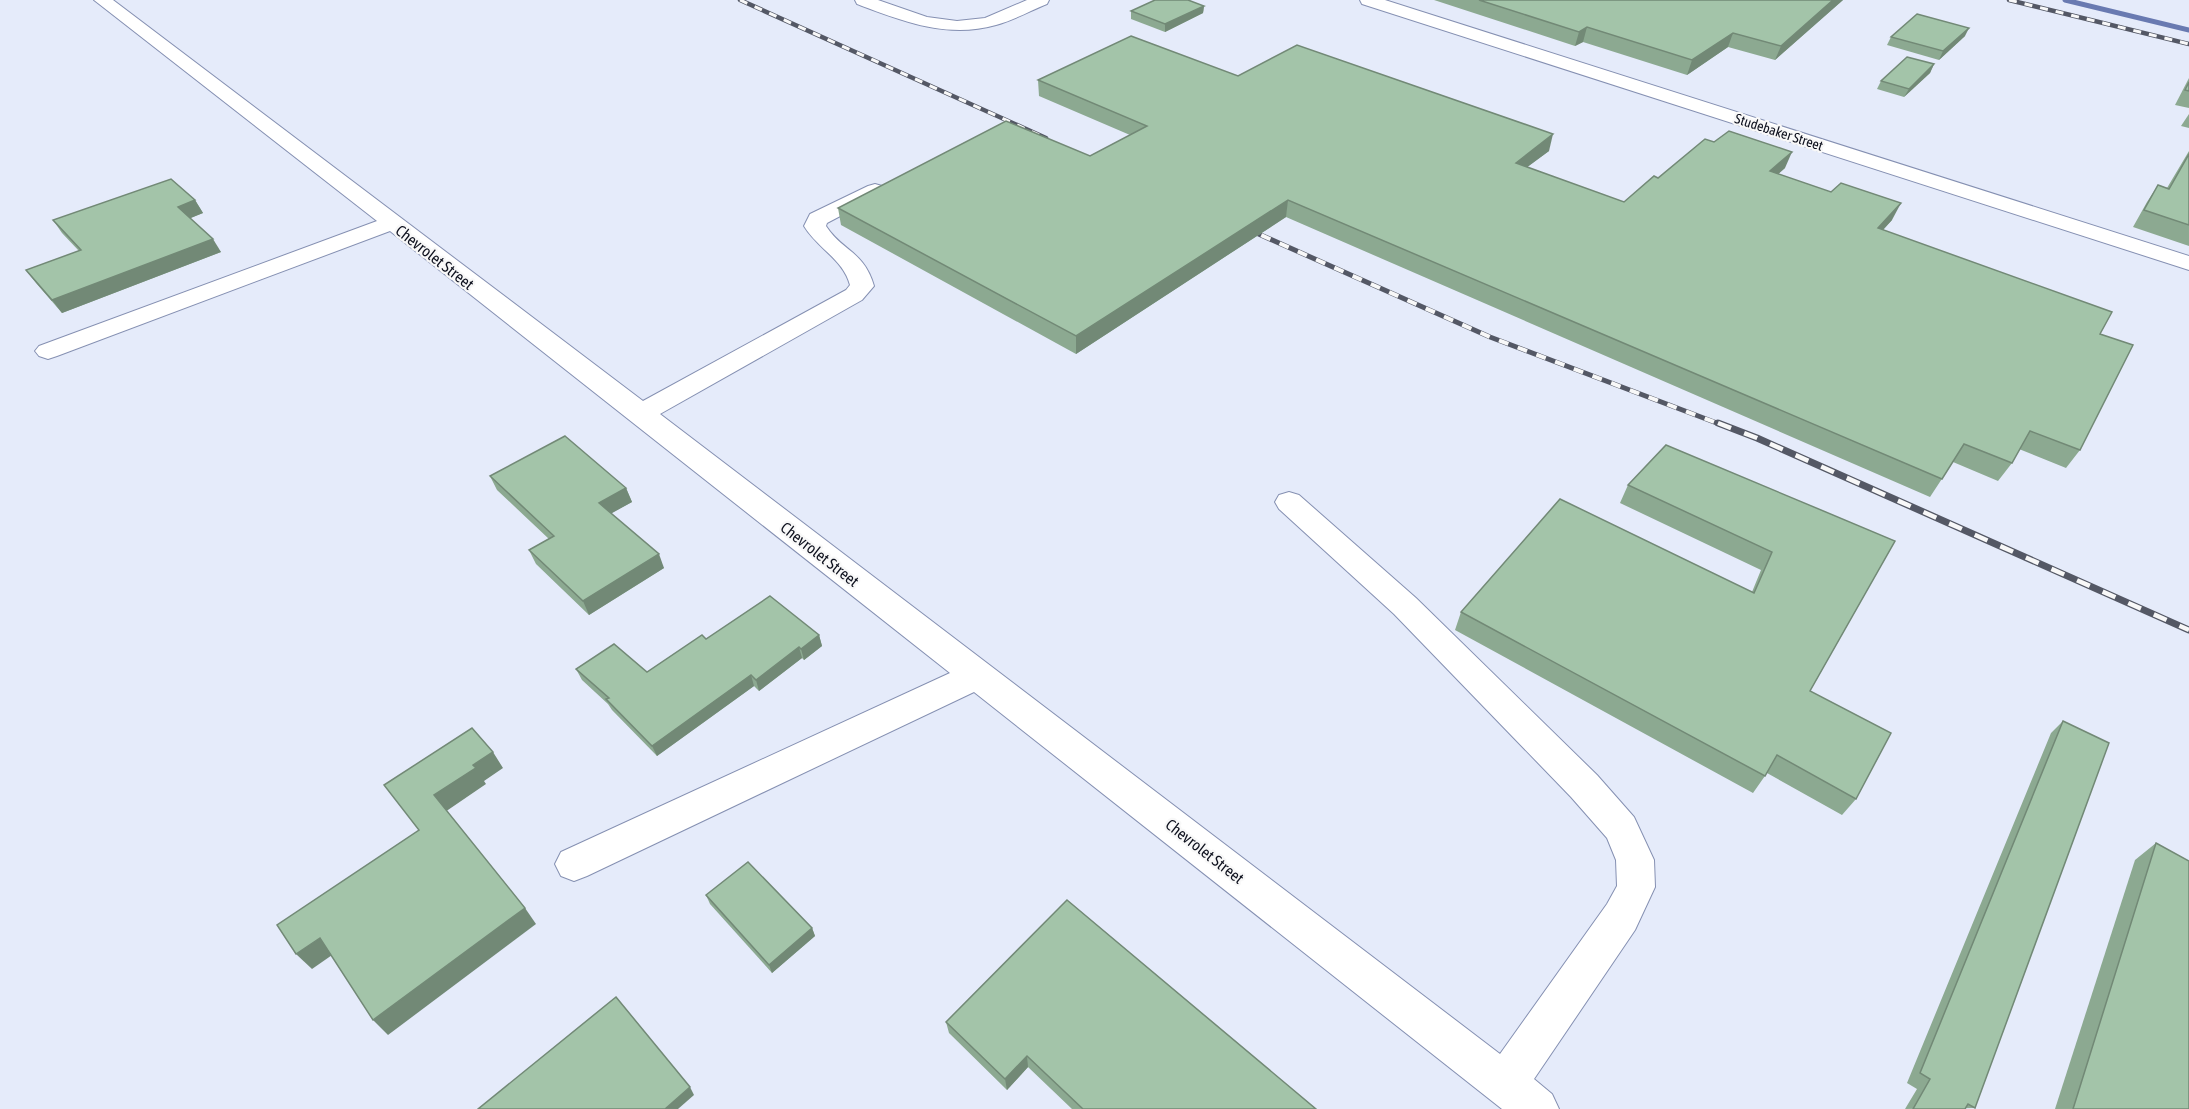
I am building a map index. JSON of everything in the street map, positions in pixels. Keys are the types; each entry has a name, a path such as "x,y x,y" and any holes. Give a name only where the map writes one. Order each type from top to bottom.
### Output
{"lane":[{"name":"Chevrolet Street","path":"102,0 1537,1109"},
{"path":"863,0 925,23 949,25 988,23 1041,0"},
{"name":"Studebaker Street","path":"1368,0 2189,263"},
{"path":"639,415 854,295 862,286 860,275 846,256 818,233 815,226 818,219 895,181"},
{"path":"48,351 392,223"},
{"path":"1289,502 1405,606 1584,786 1621,828 1635,860 1636,887 1621,917 1505,1084"},
{"path":"574,864 978,675"}],"building":[{"path":"1155,0 1188,0 1204,6 1165,24 1131,11"},
{"path":"1479,0 1833,0 1781,46 1733,33 1692,60 1587,27 1579,32"},
{"path":"1917,14 1969,28 1943,51 1891,37"},
{"path":"1131,36 1238,76 1297,45 1553,134 1516,163 1624,202 1654,176 1658,178 1705,139 1714,142 1729,131 1792,152 1770,171 1831,192 1841,183 1901,203 1878,228 2112,312 2100,334 2133,345 2080,450 2030,431 2012,463 1964,444 1942,479 1288,200 1076,336 838,208 1006,121 1090,156 1147,126 1038,80"},
{"path":"1907,57 1934,64 1909,89 1881,81"},
{"path":"2189,154 2189,225 2144,210 2158,185 2169,189"},
{"path":"171,179 195,200 178,207 213,239 52,300 26,270 81,250 53,220"},
{"path":"565,436 626,488 599,503 659,554 583,601 529,550 554,536 490,476"},
{"path":"1666,445 1895,541 1810,691 1891,733 1856,799 1777,755 1765,776 1461,612 1560,499 1754,593 1772,552 1628,485"},
{"path":"770,596 819,635 801,649 799,647 756,680 751,675 652,746 606,699 609,698 576,669 614,644 647,672 702,635 706,639"},
{"path":"2063,721 2109,743 1975,1108 1968,1104 1965,1109 1913,1109 1930,1079 1920,1073"},
{"path":"472,728 493,752 473,765 476,768 434,795 525,908 373,1020 320,938 296,954 277,925 419,830 384,785"},
{"path":"2156,843 2189,861 2189,1109 2073,1109"},
{"path":"748,862 812,928 769,965 706,895"},
{"path":"1067,900 1316,1109 1083,1109 1027,1056 1005,1079 946,1022"},
{"path":"616,997 690,1087 665,1109 478,1109"}],"waterway":[{"path":"2065,0 2189,30"}],"railway":[{"path":"740,0 1046,138"},
{"path":"2009,0 2189,44"},
{"path":"1243,227 1490,337 1722,425"},
{"path":"1718,423 1757,438 2189,630"}]}
